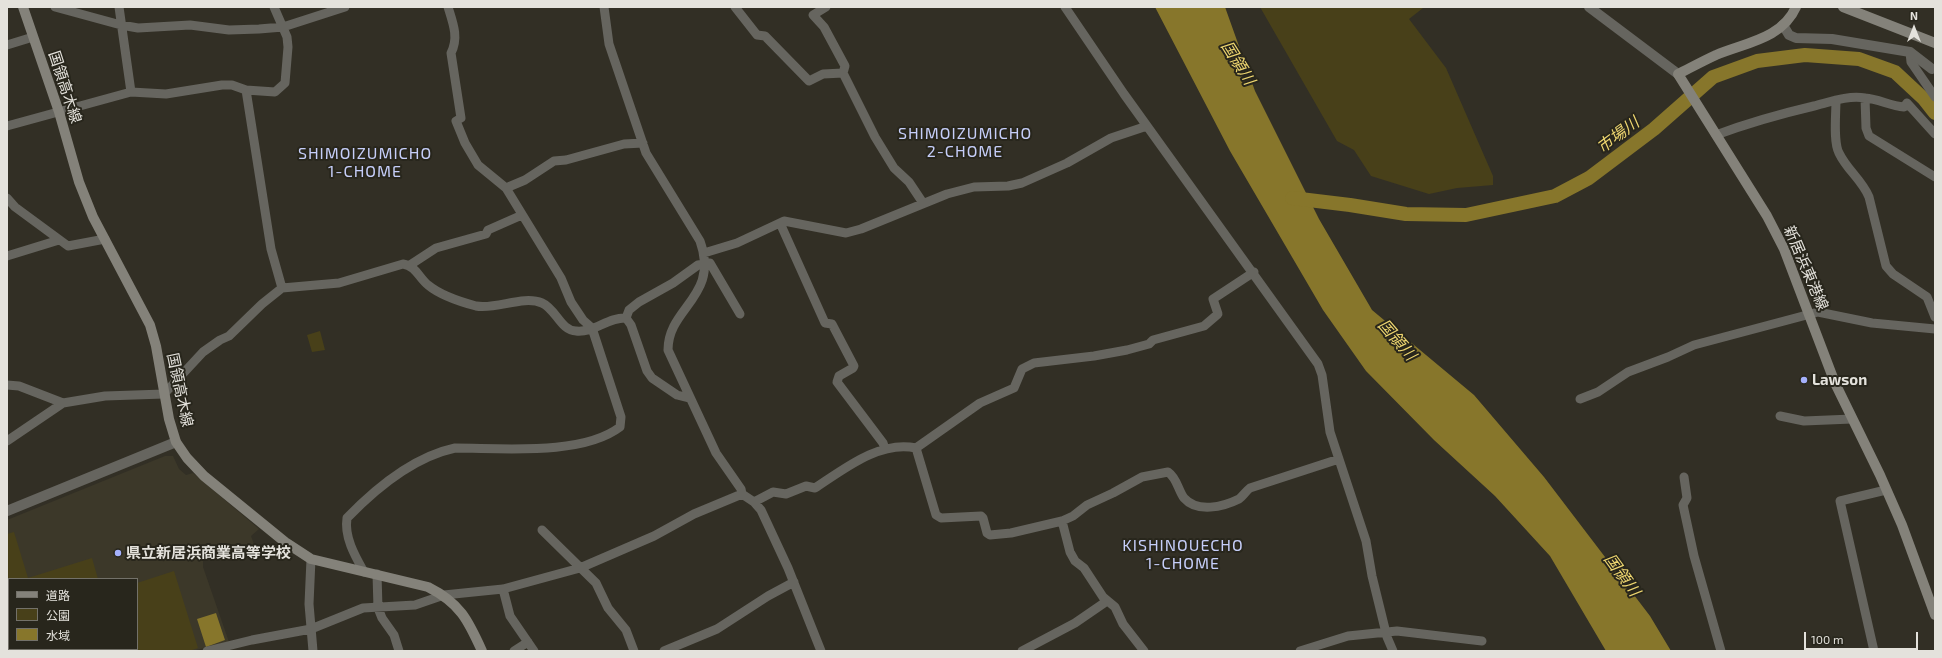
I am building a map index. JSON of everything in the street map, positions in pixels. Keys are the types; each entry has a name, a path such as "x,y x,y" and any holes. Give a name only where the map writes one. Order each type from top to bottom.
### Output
{"main road":[{"name":"国領高木線","path":"23,7 59,112 79,182 93,217 150,324 156,346 169,419 176,442 187,458 204,476 284,542 311,559 428,587 444,595 458,607 468,620 482,651"},
{"path":"1680,78 1717,55 1765,38 1783,25 1796,7"},
{"path":"1843,7 1935,43"},
{"name":"新居浜東港線","path":"1680,78 1767,216 1784,249 1835,383 1902,525 1935,615"}],"street":[{"path":"55,7 121,26 138,28 190,25 229,30 284,27 345,7"},
{"path":"119,7 131,92"},
{"path":"7,126 131,92 166,94 222,85 232,85 246,90 275,92 285,83 288,47 284,27 274,7"},
{"path":"364,572 345,528 347,518 398,473 442,451 455,448 569,447 612,433 620,427 621,417 592,328 583,320 571,302 560,278 506,188 478,165 465,143 456,121 461,118 451,53 455,46 455,32 448,7"},
{"path":"604,7 609,44 646,153 700,241 704,253 705,274 700,287 675,327 668,342 668,350 689,398 716,453 741,489 742,494 754,502 761,510 794,582 821,651"},
{"path":"735,7 757,35 765,36 809,81 823,74 843,73"},
{"path":"826,7 813,15 824,28 845,66 843,73 875,137 894,168 909,182 923,204"},
{"path":"1065,7 1147,126 1254,272 1318,364 1322,375 1330,432 1366,541 1372,576 1386,632 1393,651"},
{"path":"1589,7 1680,78"},
{"path":"1783,25 1789,35 1796,38 1832,39 1910,52 1932,70"},
{"path":"7,45 33,37"},
{"path":"1910,52 1911,62 1935,97"},
{"path":"246,90 271,249 282,288"},
{"path":"1714,133 1755,120 1856,96 1904,107 1907,103 1935,134"},
{"path":"1865,98 1866,128 1869,136 1935,177"},
{"path":"1836,100 1837,145 1839,153 1867,192 1886,266 1893,274 1927,297 1935,317"},
{"path":"704,253 737,242 780,223 790,221 846,233 861,229 947,194 974,187 1008,186 1022,183 1067,163 1111,138 1147,126"},
{"path":"506,188 525,180 554,161 572,158 624,144 643,143"},
{"path":"7,198 15,207 68,246 105,239"},
{"path":"7,441 63,403 105,396 164,394 203,352 229,336 262,304 282,288 339,282 396,266 410,265 436,248 486,234 488,230 522,214"},
{"path":"780,223 825,324 832,324 854,366 839,376 837,382 883,443 885,449"},
{"path":"7,256 59,240"},
{"path":"626,318 629,310 639,302 673,283 698,265 704,263 710,263 740,314"},
{"path":"410,265 428,285 451,297 475,306 489,307 522,302 541,302 551,308 567,328 576,332 592,328 618,318 626,318"},
{"path":"754,502 773,492 786,494 806,486 815,488 857,462 885,449 907,446 916,448 980,403 1014,388 1022,369 1034,363 1127,350 1149,344 1153,340 1204,326 1218,314 1212,299 1254,272"},
{"path":"1580,399 1598,392 1628,372 1668,357 1694,345 1818,312 1872,323 1935,329"},
{"path":"626,318 631,324 647,371 652,378 677,395 689,398"},
{"path":"7,384 19,386 63,403"},
{"path":"1780,416 1804,421 1852,419"},
{"path":"7,511 176,442"},
{"path":"916,448 936,516 941,518 981,516 984,518 986,533 990,535 1011,533 1062,521 1073,516 1087,505 1113,493 1142,476 1168,472 1172,475 1184,497 1192,505 1202,508 1239,498 1250,488 1339,459"},
{"path":"1684,477 1687,498 1683,504 1694,556 1721,651"},
{"path":"1874,651 1840,501 1886,490"},
{"path":"207,651 252,640 311,629 363,608 416,605 444,595 503,588 580,568 654,536 694,514 742,494"},
{"path":"1062,521 1070,552 1075,561 1084,568 1107,602 1115,607 1123,624 1144,651"},
{"path":"542,530 596,583 608,608 626,630 634,651"},
{"path":"311,559 309,604 314,651"},
{"path":"377,574 378,608 382,618 394,635 399,651"},
{"path":"664,651 717,629 768,596 794,582"},
{"path":"503,588 510,616 534,651"},
{"path":"1022,651 1076,623 1107,602"},
{"path":"1300,651 1348,636 1397,631 1482,641"},
{"path":"514,651 528,642"}],"shaded area":[{"name":"県立新居浜商業高等学校","path":"165,456 173,456 179,469 186,475 193,473 259,529 251,536 255,547 203,560 203,567 229,642 192,651 7,651 7,520"}],"green space":[{"path":"1260,7 1422,7 1423,8 1409,19 1446,68 1493,176 1493,185 1457,188 1429,194 1371,176 1354,150 1337,141"},
{"path":"320,331 325,350 312,352 307,335"},
{"path":"14,532 28,578 8,578 8,645 7,642 7,534"},
{"path":"92,558 98,578 28,578"},
{"path":"174,571 198,648 189,651 10,651 138,650 138,583"}],"water":[{"name":"国領川","path":"1155,7 1225,7 1255,91 1319,219 1372,310 1474,395 1544,477 1650,616 1671,651 1606,651 1550,556 1495,496 1434,440 1366,371 1323,310 1230,151"},
{"path":"216,613 225,640 206,647 197,619"}],"waterway":[{"name":"市場川","path":"1292,198 1406,214 1466,215 1555,196 1589,178 1654,129 1713,77 1757,61 1805,55 1859,59 1895,72 1924,99 1935,113"}],"place":[{"name":"Lawson","path":"1804,380"},
{"name":"県立新居浜商業高等学校","path":"118,553"}],"district":[{"name":"SHIMOIZUMICHO 2-CHOME","path":"965,143"},
{"name":"SHIMOIZUMICHO 1-CHOME","path":"365,163"},
{"name":"KISHINOUECHO 1-CHOME","path":"1183,555"}]}
